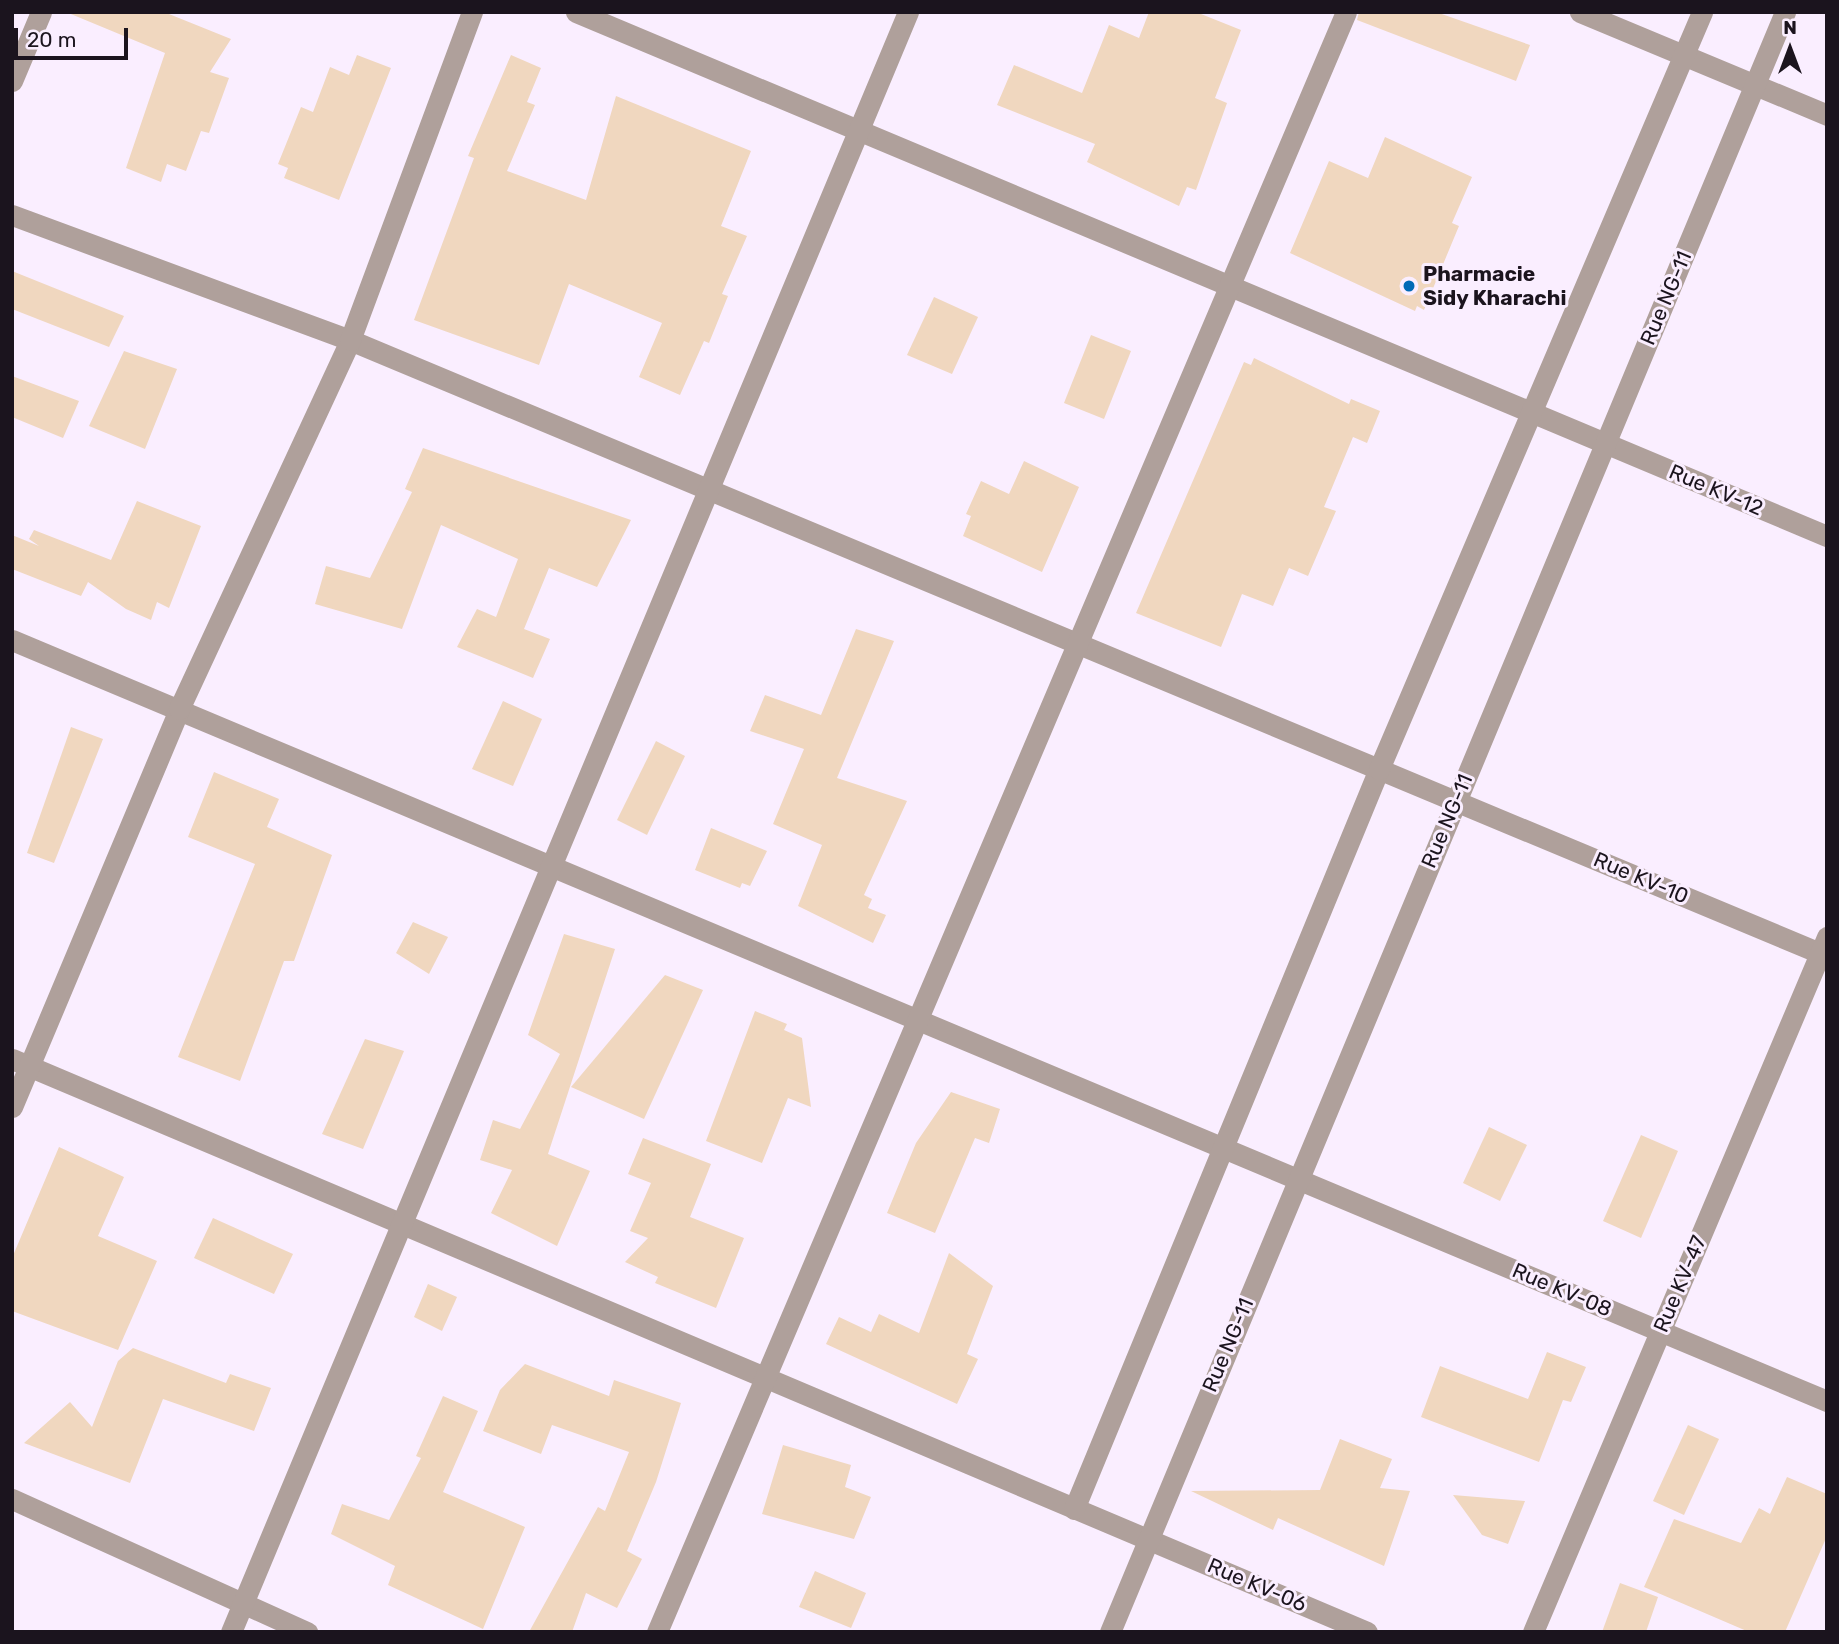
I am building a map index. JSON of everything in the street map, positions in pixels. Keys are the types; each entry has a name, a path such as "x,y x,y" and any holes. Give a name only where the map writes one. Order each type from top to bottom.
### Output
{"street":[{"path":"12,80 41,12"},
{"path":"12,1107 21,1062 179,709 350,340 472,12"},
{"name":"Rue KV-12","path":"576,12 1827,536"},
{"path":"231,1632 908,12"},
{"path":"657,1632 1346,12"},
{"path":"1580,12 1827,115"},
{"path":"1074,1508 1225,1148 1379,769 1703,12"},
{"name":"Rue NG-11","path":"1111,1632 1146,1539 1785,12"},
{"name":"Rue KV-10","path":"12,215 350,340 1379,769 1824,949"},
{"name":"Rue KV-08","path":"12,640 1827,1401"},
{"name":"Rue KV-47","path":"1533,1632 1824,949"},
{"name":"Rue KV-06","path":"21,1062 1367,1632"},
{"path":"12,1499 307,1632"}],"building":[{"path":"66,12 164,12 231,39 210,72 229,78 209,133 201,131 186,171 167,164 161,182 126,168 165,53"},
{"path":"1149,12 1196,12 1241,30 1215,98 1227,103 1196,190 1187,187 1179,206 1087,162 1095,144 997,105 1014,65 1082,93 1109,25 1139,38"},
{"path":"1359,12 1436,12 1530,45 1516,81 1357,20"},
{"path":"357,55 391,68 339,200 284,178 288,168 278,164 301,107 313,112 330,67 349,75"},
{"path":"511,55 541,68 527,102 535,105 507,171 586,200 616,96 751,151 721,226 747,236 722,294 728,296 709,343 704,341 680,395 639,377 662,323 569,284 539,365 414,320 474,158 468,156"},
{"path":"1385,137 1472,177 1452,223 1459,226 1424,310 1417,306 1415,311 1290,253 1329,161 1368,178"},
{"path":"12,271 124,316 109,347 12,309"},
{"path":"934,297 978,317 952,374 907,355"},
{"path":"1091,335 1131,351 1104,419 1064,403"},
{"path":"124,351 177,369 145,449 89,426"},
{"path":"1254,358 1349,404 1351,399 1380,411 1367,443 1353,437 1324,507 1336,511 1308,576 1289,568 1273,606 1242,594 1221,647 1136,613 1244,362 1251,365"},
{"path":"12,376 79,401 63,438 12,417"},
{"path":"423,448 631,520 597,587 549,568 524,629 550,639 533,678 457,647 477,609 496,617 518,559 441,525 402,629 315,604 326,566 370,578 412,492 405,489"},
{"path":"1024,461 1079,487 1042,572 963,536 971,516 966,514 981,481 1009,494"},
{"path":"137,501 201,526 169,608 157,602 151,620 126,609 88,582 81,596 12,569 12,535 39,546 29,539 34,530 111,560"},
{"path":"856,629 894,641 837,778 907,801 864,895 872,899 868,908 886,915 873,943 798,906 822,845 773,824 804,749 750,731 765,695 821,715"},
{"path":"503,701 542,719 513,786 472,769"},
{"path":"71,727 103,739 54,863 27,853"},
{"path":"656,741 685,756 647,835 617,820"},
{"path":"214,772 279,799 267,827 332,855 294,961 284,961 240,1081 178,1057 255,864 188,837"},
{"path":"711,828 767,851 750,886 742,883 740,888 695,870"},
{"path":"413,922 448,937 429,974 396,953"},
{"path":"564,934 615,949 548,1154 590,1171 557,1246 491,1213 512,1170 480,1160 493,1120 520,1129 560,1054 528,1035"},
{"path":"665,975 703,990 644,1119 571,1087"},
{"path":"755,1011 787,1024 784,1030 802,1038 811,1107 788,1098 762,1163 706,1141"},
{"path":"365,1039 404,1051 363,1149 322,1134"},
{"path":"951,1092 1000,1109 989,1143 975,1138 935,1233 887,1213 916,1143"},
{"path":"1489,1127 1527,1145 1500,1201 1463,1183"},
{"path":"1641,1135 1678,1151 1641,1238 1603,1221"},
{"path":"643,1138 711,1164 690,1217 744,1238 716,1308 655,1283 658,1277 625,1262 648,1238 630,1231 651,1183 628,1174"},
{"path":"59,1147 124,1177 98,1236 157,1261 118,1350 12,1311 12,1258"},
{"path":"213,1218 293,1254 274,1294 194,1258"},
{"path":"949,1253 993,1286 967,1354 978,1359 957,1404 826,1344 839,1317 871,1332 879,1314 919,1333"},
{"path":"428,1284 457,1297 442,1331 414,1317"},
{"path":"133,1348 226,1383 230,1374 271,1388 254,1431 163,1399 130,1483 24,1443 70,1402 92,1427 118,1361"},
{"path":"1547,1352 1586,1367 1571,1402 1563,1400 1539,1462 1421,1417 1440,1366 1528,1399"},
{"path":"525,1364 609,1396 614,1380 681,1403 656,1482 627,1551 642,1559 617,1608 586,1593 572,1632 529,1632 598,1507 605,1511 629,1452 552,1425 541,1454 483,1431 500,1390"},
{"path":"443,1396 478,1411 443,1492 525,1527 483,1629 388,1585 395,1566 331,1534 342,1504 389,1520 421,1458 416,1456"},
{"path":"1688,1425 1719,1439 1684,1515 1653,1501"},
{"path":"1340,1439 1392,1459 1380,1488 1410,1491 1384,1566 1278,1518 1273,1530 1191,1491 1320,1490"},
{"path":"783,1445 851,1465 845,1487 871,1497 854,1539 762,1514"},
{"path":"1787,1477 1827,1494 1827,1536 1785,1632 1749,1632 1644,1587 1674,1519 1741,1543 1759,1508 1770,1514"},
{"path":"1453,1495 1525,1501 1508,1544 1482,1535"},
{"path":"815,1571 866,1593 851,1628 799,1607"},
{"path":"1620,1583 1658,1597 1646,1632 1602,1632"}],"place":[{"name":"Pharmacie Sidy Kharachi","path":"1409,286"}]}
